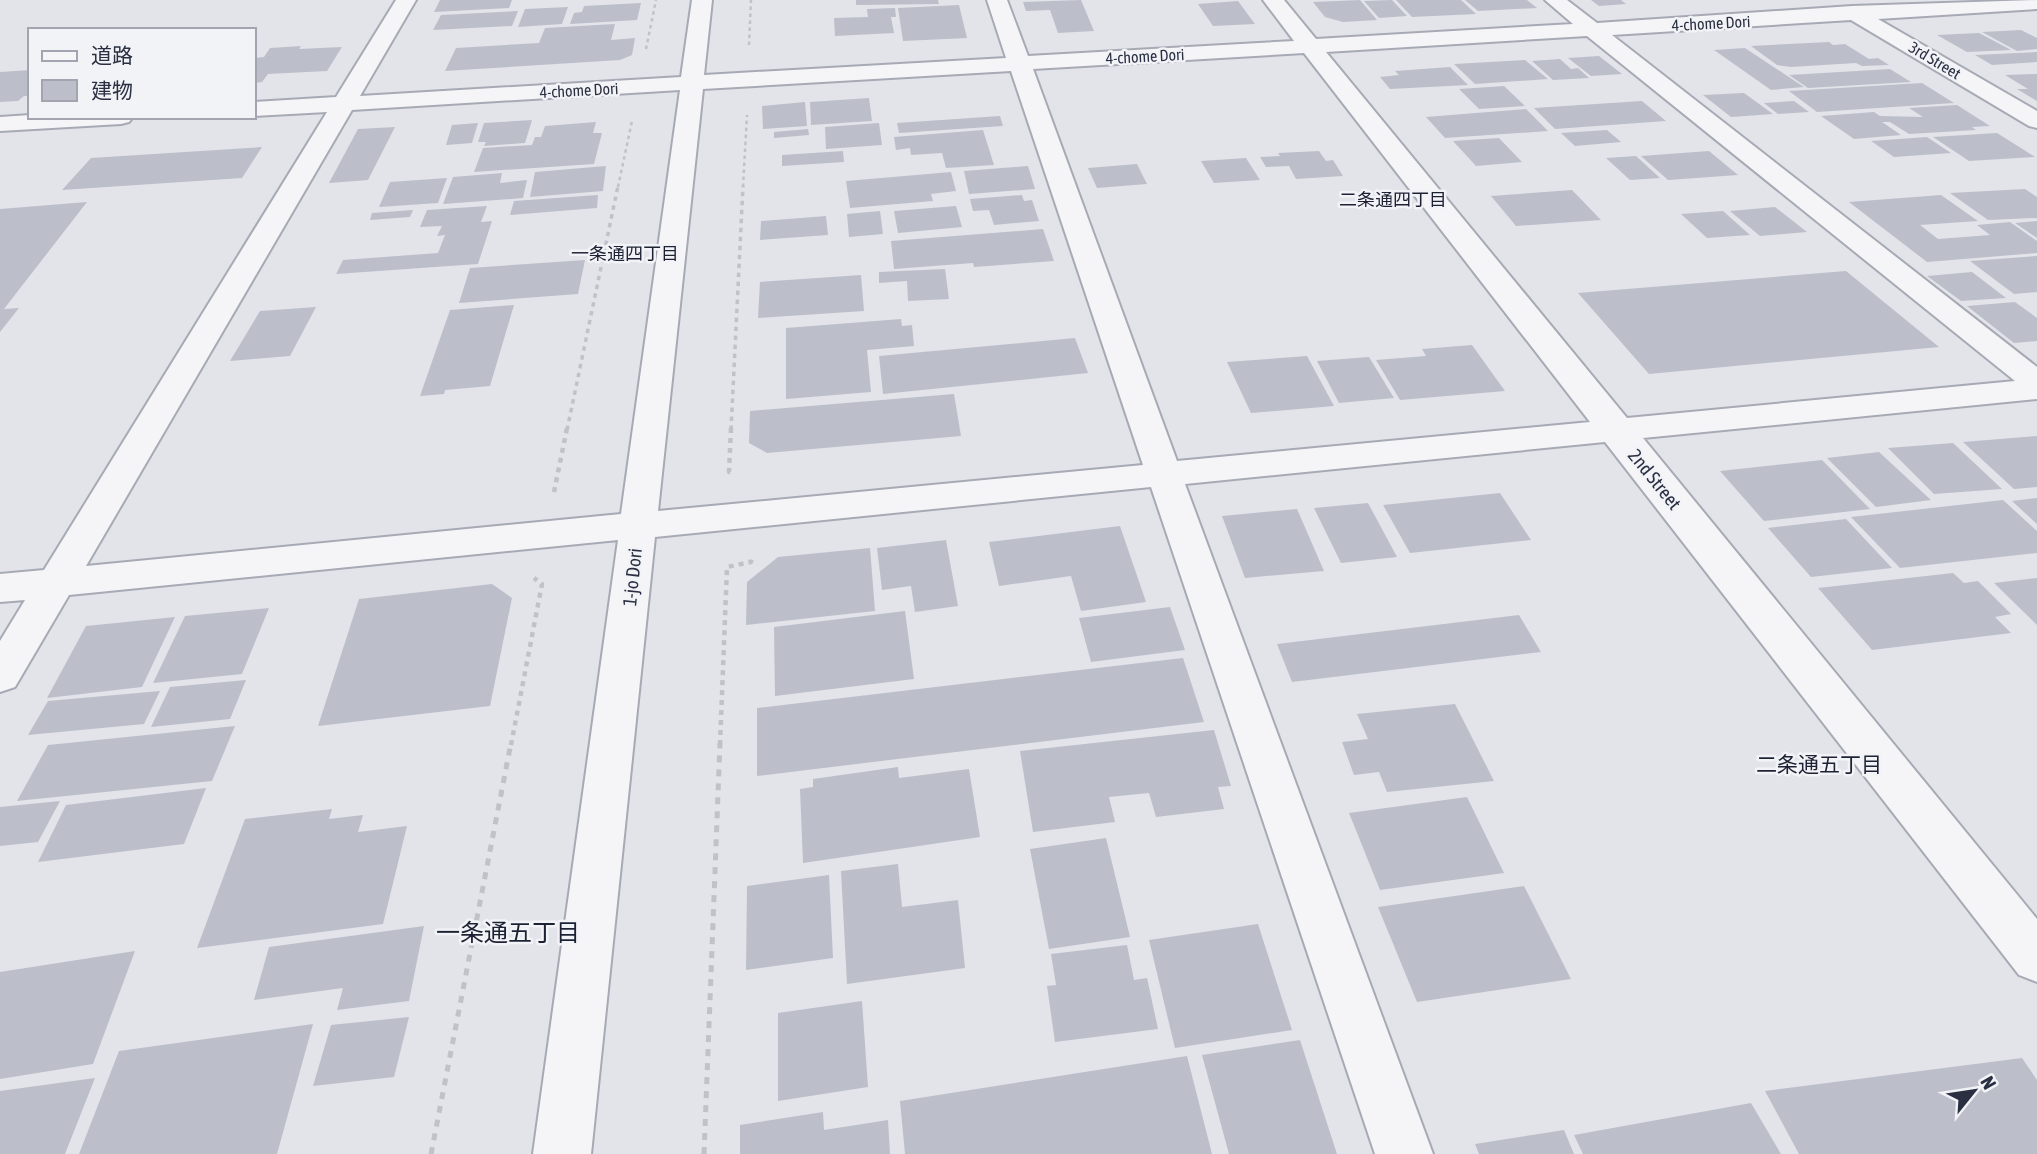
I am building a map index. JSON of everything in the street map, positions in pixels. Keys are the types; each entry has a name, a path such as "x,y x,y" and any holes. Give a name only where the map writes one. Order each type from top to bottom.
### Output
{"street":[{"path":"0,676 406,0"},
{"name":"1-jo Dori","path":"562,1154 702,0"},
{"path":"998,0 1404,1154"},
{"name":"2nd Street","path":"1273,0 2037,958"},
{"path":"1555,0 2037,383"},
{"name":"3rd Street","path":"1832,0 2037,121"},
{"name":"4-chome Dori","path":"256,109 2037,3"},
{"path":"5,129 102,119"},
{"path":"0,588 2037,389"}],"path":[{"path":"646,50 656,0"},
{"path":"749,45 751,0"},
{"path":"729,472 747,103"},
{"path":"555,492 635,110"},
{"path":"704,1154 727,567 751,562"},
{"path":"431,1154 542,584"}],"building":[{"path":"440,0 512,0 509,8 434,12"},
{"path":"856,0 938,0 939,4 856,5"},
{"path":"1081,0 1094,31 1058,33 1050,10 1026,11 1023,2"},
{"path":"1360,0 1377,20 1343,22 1325,17 1313,2"},
{"path":"1392,0 1407,16 1379,18 1364,1"},
{"path":"1396,0 1461,0 1476,14 1412,17"},
{"path":"1465,0 1527,0 1537,8 1478,11"},
{"path":"1591,0 1621,0 1626,4 1599,6"},
{"path":"1238,1 1255,24 1213,26 1198,4"},
{"path":"641,3 637,20 570,24 574,13 582,12 584,6"},
{"path":"959,5 967,38 903,41 898,8"},
{"path":"568,7 562,24 518,27 525,9"},
{"path":"895,8 896,17 891,17 894,33 835,36 834,18 868,17 867,9"},
{"path":"518,11 512,26 433,30 441,15"},
{"path":"615,24 611,40 635,38 632,55 620,60 445,71 456,48 539,43 545,28"},
{"path":"2021,30 2037,38 2037,49 2017,51 1982,32"},
{"path":"1979,33 2011,50 1967,52 1937,35"},
{"path":"1829,42 1833,45 1845,44 1869,59 1878,58 1889,65 1862,66 1856,63 1791,67 1777,65 1751,46"},
{"path":"342,47 327,71 268,74 262,82 256,83 256,58 264,57 270,48"},
{"path":"1745,48 1804,87 1771,90 1714,50"},
{"path":"2037,52 2037,62 1992,65 1975,55"},
{"path":"1599,56 1622,74 1591,76 1568,58"},
{"path":"1560,59 1571,69 1578,68 1589,78 1553,80 1532,61"},
{"path":"1525,60 1548,79 1475,84 1454,64"},
{"path":"1450,67 1468,85 1390,89 1380,77 1399,75 1395,71"},
{"path":"1890,69 1911,82 1808,88 1789,75"},
{"path":"28,70 28,96 18,101 0,102 0,72"},
{"path":"2037,74 2037,101 2017,89 2028,89 2005,75"},
{"path":"1922,83 1954,103 1817,112 1789,91"},
{"path":"1504,86 1525,106 1479,109 1459,89"},
{"path":"1744,93 1773,114 1731,117 1703,95"},
{"path":"869,98 872,121 811,125 810,102"},
{"path":"1642,101 1666,121 1555,129 1534,108"},
{"path":"1794,101 1809,112 1778,114 1764,103"},
{"path":"805,102 807,126 763,129 762,106"},
{"path":"1957,105 1990,126 1972,127 1976,130 1909,134 1890,122 1882,122 1901,135 1854,139 1821,116 1874,112 1880,116 1923,117 1909,108"},
{"path":"1526,109 1548,131 1445,138 1426,117"},
{"path":"1000,116 1003,126 899,133 897,123"},
{"path":"532,120 525,143 484,146 486,142 478,142 484,123"},
{"path":"596,122 593,133 602,133 594,164 474,172 483,148 532,145 535,137 541,137 545,126"},
{"path":"478,123 472,143 446,145 452,125"},
{"path":"879,123 882,145 826,149 825,127"},
{"path":"395,127 368,180 329,183 358,129"},
{"path":"808,129 809,135 774,138 774,132"},
{"path":"983,130 994,165 946,168 942,153 911,155 910,148 896,150 894,137"},
{"path":"1607,130 1621,142 1575,146 1561,133"},
{"path":"1997,133 2035,157 1969,161 1933,137"},
{"path":"1927,137 1951,153 1894,157 1871,141"},
{"path":"1499,138 1522,162 1476,166 1453,141"},
{"path":"262,147 242,178 62,190 91,158"},
{"path":"843,151 844,162 782,166 782,155"},
{"path":"1319,151 1326,161 1333,160 1343,176 1296,179 1289,166 1266,167 1260,157 1280,156 1278,153"},
{"path":"1709,151 1738,175 1668,180 1641,156"},
{"path":"1636,156 1660,178 1630,180 1606,158"},
{"path":"1246,158 1260,180 1214,183 1201,161"},
{"path":"1137,164 1147,184 1097,188 1088,168"},
{"path":"606,166 603,191 530,197 535,172"},
{"path":"1028,166 1035,189 969,194 964,171"},
{"path":"951,172 956,191 931,194 933,201 850,208 846,181"},
{"path":"502,173 500,183 527,180 523,198 443,204 453,177"},
{"path":"447,178 438,203 379,207 390,182"},
{"path":"2025,189 2037,197 2037,218 1988,220 1950,193"},
{"path":"1572,190 1601,220 1516,226 1491,196"},
{"path":"598,195 597,208 510,215 514,201"},
{"path":"1022,195 1024,201 1032,200 1039,221 994,225 989,210 973,211 970,199"},
{"path":"1941,195 1978,221 1920,225 1938,239 1990,235 1977,225 2010,222 2037,241 2037,253 1927,262 1849,202"},
{"path":"87,202 4,309 19,308 0,332 0,209"},
{"path":"487,206 481,222 492,221 478,264 336,274 343,260 438,253 445,235 437,236 442,226 420,227 427,210"},
{"path":"956,206 962,227 898,233 894,211"},
{"path":"1775,207 1807,232 1760,236 1730,211"},
{"path":"413,210 410,217 370,220 372,213"},
{"path":"880,211 883,234 849,237 847,214"},
{"path":"1723,211 1750,235 1707,238 1681,214"},
{"path":"826,216 828,235 760,240 761,221"},
{"path":"2037,221 2037,238 2015,223"},
{"path":"1043,229 1054,261 894,269 891,241"},
{"path":"2037,256 2037,292 2014,294 1970,261"},
{"path":"585,260 578,294 459,303 470,268"},
{"path":"945,269 949,299 908,301 907,281 879,283 879,272"},
{"path":"1846,271 1939,347 1649,374 1578,293"},
{"path":"1972,272 2006,298 1961,301 1927,276"},
{"path":"861,275 864,311 758,318 760,282"},
{"path":"2015,302 2037,318 2037,341 2014,343 1967,306"},
{"path":"514,305 490,386 445,390 444,394 420,396 450,310"},
{"path":"316,307 290,356 230,361 260,311"},
{"path":"901,319 902,326 912,325 914,346 867,350 871,392 786,399 786,328"},
{"path":"1075,338 1088,373 883,394 879,356"},
{"path":"1472,345 1505,391 1400,400 1376,360 1426,356 1422,349"},
{"path":"1307,356 1334,406 1251,413 1227,362"},
{"path":"1369,357 1394,398 1339,403 1317,361"},
{"path":"954,394 961,436 767,453 749,443 750,411"},
{"path":"2037,436 2037,487 2014,489 1963,442"},
{"path":"1953,443 2002,489 1934,494 1888,448"},
{"path":"1879,452 1931,500 1876,507 1827,458"},
{"path":"1822,460 1870,509 1764,521 1720,471"},
{"path":"1500,493 1531,540 1410,553 1383,505"},
{"path":"2037,498 2037,524 2012,501"},
{"path":"2003,500 2037,531 2037,553 1900,568 1851,517"},
{"path":"1368,503 1397,557 1341,563 1314,508"},
{"path":"1297,509 1324,571 1245,578 1222,516"},
{"path":"1846,519 1892,568 1811,577 1768,528"},
{"path":"1120,526 1146,602 1081,611 1071,576 999,586 989,542"},
{"path":"946,540 958,606 915,612 911,586 882,590 877,548"},
{"path":"870,548 875,611 746,625 747,582 778,557"},
{"path":"1953,573 1964,583 1978,581 2011,614 1995,617 2011,633 1872,650 1818,588"},
{"path":"2037,578 2037,625 1994,583"},
{"path":"492,584 512,598 490,706 318,726 359,599"},
{"path":"1170,607 1185,650 1091,662 1079,618"},
{"path":"269,608 242,674 153,683 185,616"},
{"path":"905,611 914,679 775,696 774,627"},
{"path":"1519,615 1541,652 1292,682 1277,644"},
{"path":"175,617 142,687 47,698 86,626"},
{"path":"1183,658 1204,722 757,776 757,708"},
{"path":"246,680 230,719 151,727 170,687"},
{"path":"160,691 144,724 28,735 48,701"},
{"path":"1455,704 1494,781 1387,792 1379,772 1354,775 1342,742 1368,739 1357,714"},
{"path":"235,726 212,781 17,801 48,745"},
{"path":"1214,730 1231,786 1218,787 1224,809 1156,817 1149,793 1109,797 1115,822 1033,832 1020,751"},
{"path":"898,767 899,778 969,769 980,837 803,863 800,789 813,787 813,779"},
{"path":"206,788 184,844 38,862 66,805"},
{"path":"1467,797 1504,873 1380,890 1349,813"},
{"path":"60,801 38,842 0,846 0,807"},
{"path":"332,809 329,819 363,815 358,832 407,826 383,924 197,948 245,819"},
{"path":"1106,838 1130,937 1049,949 1030,849"},
{"path":"898,864 902,907 958,900 965,968 847,984 841,871"},
{"path":"829,875 833,958 746,970 747,886"},
{"path":"1524,886 1571,979 1417,1002 1378,907"},
{"path":"1258,924 1292,1030 1175,1048 1149,940"},
{"path":"424,926 409,1001 337,1010 343,988 254,1000 269,947"},
{"path":"1127,945 1134,980 1147,978 1158,1029 1055,1042 1047,986 1056,985 1051,954"},
{"path":"135,951 93,1064 0,1079 0,972"},
{"path":"862,1001 868,1087 778,1101 778,1013"},
{"path":"409,1017 394,1077 313,1086 331,1025"},
{"path":"313,1024 277,1154 79,1154 119,1051"},
{"path":"1300,1040 1337,1154 1229,1154 1202,1055"},
{"path":"1187,1056 1212,1154 905,1154 900,1101"},
{"path":"2022,1058 2037,1080 2037,1154 1799,1154 1765,1091"},
{"path":"95,1078 65,1154 0,1154 0,1091"},
{"path":"1751,1103 1781,1154 1583,1154 1574,1135"},
{"path":"823,1112 824,1130 888,1120 890,1154 740,1154 740,1125"},
{"path":"1564,1130 1574,1154 1479,1154 1475,1144"}],"district":[{"name":"二条通四丁目","path":"1393,199"},
{"name":"一条通四丁目","path":"625,253"},
{"name":"二条通五丁目","path":"1819,764"},
{"name":"一条通五丁目","path":"508,932"}]}
